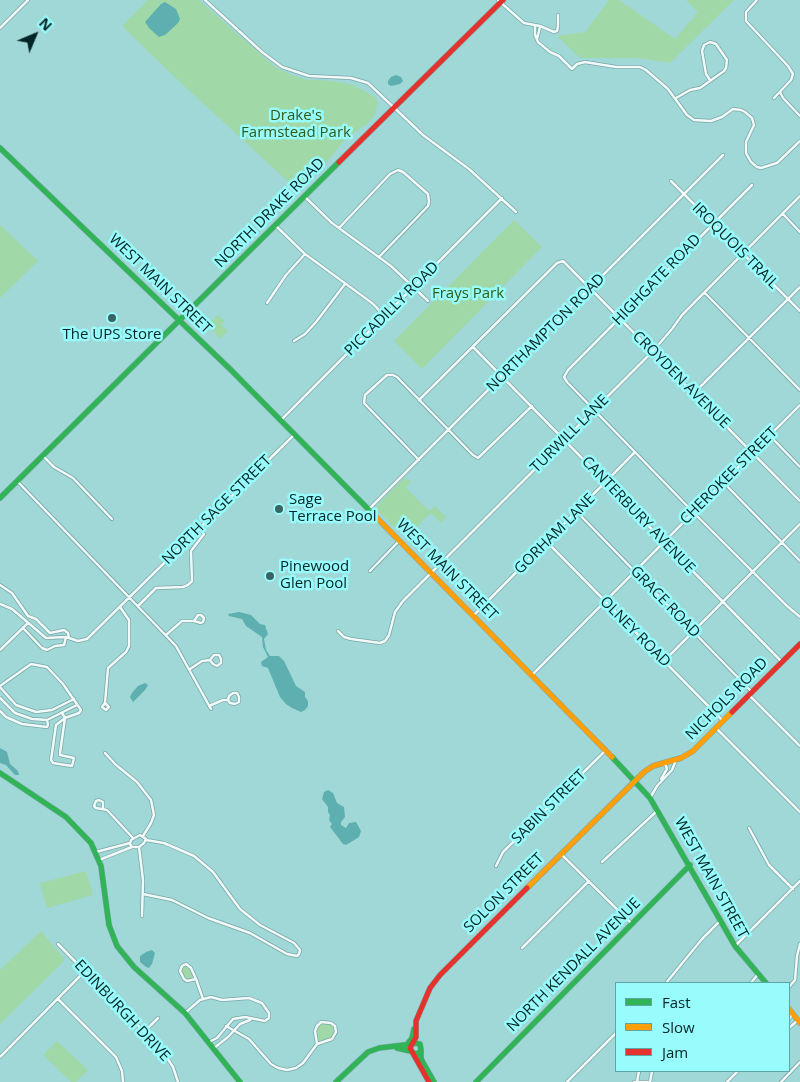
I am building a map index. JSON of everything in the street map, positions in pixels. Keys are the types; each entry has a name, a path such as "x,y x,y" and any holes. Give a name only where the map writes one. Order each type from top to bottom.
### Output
{"street":[{"path":"0,28 28,0"},
{"path":"205,0 262,52 282,66 309,76 358,79 371,86 423,136 469,168 516,212"},
{"path":"757,0 747,10 745,16 747,24 788,66 793,74 791,80 774,98"},
{"path":"500,1 524,23 540,26 554,32 557,31 558,15"},
{"name":"NORTH DRAKE ROAD","path":"0,498 500,1"},
{"path":"535,26 537,39 546,49 559,56 572,68 585,62 616,67 640,67 650,72 676,98 687,115 697,121 711,121 733,110 741,110 752,118 754,125 746,146 746,153 751,162 761,168 777,163 800,141"},
{"path":"537,39 540,26"},
{"path":"676,98 690,90 700,88 724,71 728,63 716,44 710,42 704,45 702,51 706,74 710,80"},
{"path":"780,92 783,98 800,116"},
{"name":"WEST MAIN STREET","path":"0,148 180,319 606,750 637,779 658,810 735,946 763,982"},
{"name":"NORTHAMPTON ROAD","path":"369,509 723,155"},
{"path":"339,228 390,174 396,171 407,174 426,192 430,200 428,206 379,257"},
{"name":"IROQUOIS TRAIL","path":"671,180 800,311"},
{"name":"HIGHGATE ROAD","path":"594,410 567,382 564,377 568,370 752,185"},
{"path":"304,196 339,228 379,257 428,301"},
{"name":"TURWILL LANE","path":"338,631 344,637 351,639 374,643 384,642 389,635 397,608 653,351 682,315 800,196"},
{"name":"PICCADILLY ROAD","path":"281,420 502,198"},
{"path":"783,214 800,232"},
{"path":"276,225 305,254 378,309 383,318"},
{"path":"267,303 281,282 305,254"},
{"name":"CROYDEN AVENUE","path":"473,347 561,261 567,264 591,288 800,501"},
{"path":"294,341 305,334 316,322 345,284"},
{"path":"694,392 800,287"},
{"path":"704,293 800,390"},
{"path":"419,400 473,347"},
{"name":"CANTERBURY AVENUE","path":"473,347 782,662"},
{"path":"419,460 365,405 364,400 367,393 384,377 390,374 396,376 478,458 532,406"},
{"name":"CHEROKEE STREET","path":"532,675 800,405"},
{"path":"594,410 753,572 800,617"},
{"name":"NORTH SAGE STREET","path":"67,638 78,642 87,639 295,434"},
{"path":"769,436 800,467"},
{"name":"GORHAM LANE","path":"474,615 636,452"},
{"path":"43,456 54,467 73,478 112,519"},
{"path":"17,481 166,635 180,652 210,707 219,701 228,700 230,703 235,704 238,702 239,697 237,693 233,693 228,696 228,700"},
{"path":"724,483 800,561"},
{"name":"GRACE ROAD","path":"577,512 694,631 750,694 800,746"},
{"path":"664,661 800,524"},
{"path":"138,606 156,588 183,587 190,583 192,578 192,549 204,534 200,528"},
{"path":"370,571 400,540"},
{"name":"OLNEY ROAD","path":"547,542 723,721"},
{"path":"0,585 12,594 28,616 36,618 50,633 64,630 68,633 64,645 47,650 42,648 23,628"},
{"path":"0,604 12,609 46,638 67,638"},
{"path":"105,704 108,668 126,652 129,646 129,620 120,607"},
{"path":"24,620 28,616"},
{"path":"166,635 180,622 184,620 194,621"},
{"path":"0,650 28,623"},
{"name":"NICHOLS ROAD","path":"637,779 647,770 676,760 693,750 800,644"},
{"path":"190,669 202,661 210,660 214,654 221,659 218,666 210,660"},
{"path":"62,713 65,718 60,755 74,758 72,766 53,763 51,760 56,725 65,718 81,710 74,698 47,667 29,664 0,687 16,705 36,712 52,710 74,698"},
{"path":"0,698 8,708 24,718 46,720 78,705"},
{"path":"0,711 6,717 28,725 47,728 46,720"},
{"path":"716,728 800,812"},
{"name":"SABIN STREET","path":"496,866 504,852 606,750"},
{"path":"105,753 116,765 137,782 151,800 154,815 151,824 143,836"},
{"path":"661,781 672,770 676,760"},
{"path":"650,798 666,770 665,763"},
{"path":"0,773 73,823 84,834 99,860 104,880 109,926 117,946 134,967 185,1013 241,1082"},
{"name":"SOLON STREET","path":"411,1052 410,1048 416,1036 416,1021 422,1004 430,988 440,975 637,779"},
{"path":"103,808 133,838"},
{"path":"602,862 658,810"},
{"path":"748,828 769,865 792,889"},
{"path":"133,838 143,836"},
{"path":"143,836 146,840 164,843 194,856 213,872 240,909 260,925 294,943 300,950 299,954 297,956 287,954 250,933 208,918 172,900 143,894"},
{"path":"99,860 131,845 133,838"},
{"path":"139,847 146,840"},
{"path":"96,852 131,845 139,847"},
{"path":"139,847 143,880 142,916"},
{"path":"561,854 632,924"},
{"name":"NORTH KENDALL AVENUE","path":"476,1082 690,865"},
{"path":"522,948 589,881"},
{"path":"735,946 800,881"},
{"path":"667,982 702,939 720,921"},
{"name":"EDINBURGH DRIVE","path":"58,944 145,1031 169,1059 174,1067 178,1082"},
{"path":"795,980 800,944"},
{"path":"196,978 187,981 180,971 182,966 189,965 196,978 202,999"},
{"path":"0,1057 85,971"},
{"path":"752,982 758,974"},
{"path":"790,986 795,980 800,978"},
{"path":"185,1013 202,999 211,998 222,1000 253,999 262,1003 268,1010 270,1015 265,1021 245,1017 230,1021 217,1038 209,1042"},
{"path":"58,999 116,1057 122,1071 123,1082"},
{"path":"791,1016 799,1022"},
{"path":"145,1031 158,1018"},
{"path":"214,1048 225,1041 243,1022 252,1019"},
{"path":"405,1045 412,1039 416,1021"},
{"path":"226,1026 249,1039 271,1064 287,1070 296,1068 303,1063 317,1044 332,1040 335,1036 335,1026 331,1022 321,1022 317,1026 315,1031 317,1044"},
{"path":"567,1082 615,1035"},
{"path":"338,1082 357,1060 371,1051 418,1043 421,1046 421,1059 434,1082"},
{"path":"391,1047 403,1048 418,1054 421,1050"},
{"path":"411,1052 428,1082"},
{"path":"780,1082 800,1062"},
{"path":"727,1082 737,1072"},
{"path":"635,1082 649,1082"}],"green space":[{"name":"Drake's Farmstead Park","path":"148,0 199,0 275,67 304,79 333,81 353,85 375,97 378,101 375,115 367,124 347,137 325,164 296,189 122,26"},
{"path":"609,0 619,0 675,39 698,12 686,0 734,0 670,63 637,58 580,58 557,36 585,32"},
{"name":"Frays Park","path":"514,220 542,247 422,369 394,341"},
{"path":"0,225 38,261 0,298"},
{"path":"218,315 225,321 221,325 228,331 220,339 208,325"},
{"path":"404,478 411,481 406,488 429,511 435,506 446,517 441,523 431,513 411,532 408,539 379,513 377,506"},
{"path":"86,871 93,895 47,908 40,883"},
{"path":"41,931 65,960 0,1024 0,970"},
{"path":"187,966 192,970 190,971 191,974 193,973 194,976 189,979 182,972 183,967"},
{"path":"325,1022 333,1027 333,1035 328,1039 319,1041 317,1030 319,1025"},
{"path":"57,1041 88,1070 76,1082 71,1082 43,1055"}],"water":[{"path":"165,2 176,9 180,19 165,35 159,37 145,22"},
{"path":"396,75 401,77 403,81 400,84 391,86 388,84 388,81"},
{"path":"239,612 251,615 260,624 265,625 268,634 264,639 266,650 270,656 279,656 284,661 296,686 305,692 308,706 305,710 301,712 292,708 280,697 268,668 262,666 261,662 268,657 263,647 262,637 246,626 242,619 229,616 228,614"},
{"path":"145,683 148,685 145,690 133,702 130,697 132,693 138,686"},
{"path":"0,748 7,752 10,764 18,771 19,775 15,775 6,765 0,763"},
{"path":"328,790 333,793 337,803 344,807 345,817 341,825 346,828 349,823 356,822 361,831 359,837 346,845 343,844 330,827 332,824 329,820 328,807 322,799 324,792"},
{"path":"152,950 155,953 149,968 140,962 140,956"}],"traffic: fast":[{"path":"0,148 231,370 375,516"},
{"path":"0,498 339,162"},
{"path":"612,757 650,798 735,946 765,982"},
{"path":"0,773 66,817 91,843 101,866 109,925 117,946 134,967 185,1013 240,1082"},
{"path":"476,1082 690,865"},
{"path":"408,1043 412,1038 414,1029"},
{"path":"413,1053 418,1054 421,1050 420,1044 414,1043"},
{"path":"336,1082 368,1052 379,1048 412,1044"},
{"path":"397,1048 410,1051"},
{"path":"421,1050 421,1059 434,1082"}],"traffic: slow":[{"path":"375,516 612,757"},
{"path":"527,888 644,772 653,766 681,758 693,751 732,712"},
{"path":"790,1010 800,1023"}],"traffic: jam":[{"path":"339,162 503,0"},
{"path":"732,712 800,644"},
{"path":"429,1082 410,1048 416,1037 416,1021 430,988 440,975 527,888"}],"place":[{"name":"The UPS Store","path":"112,318"},
{"name":"Sage Terrace Pool","path":"279,509"},
{"name":"Pinewood Glen Pool","path":"270,576"}]}
